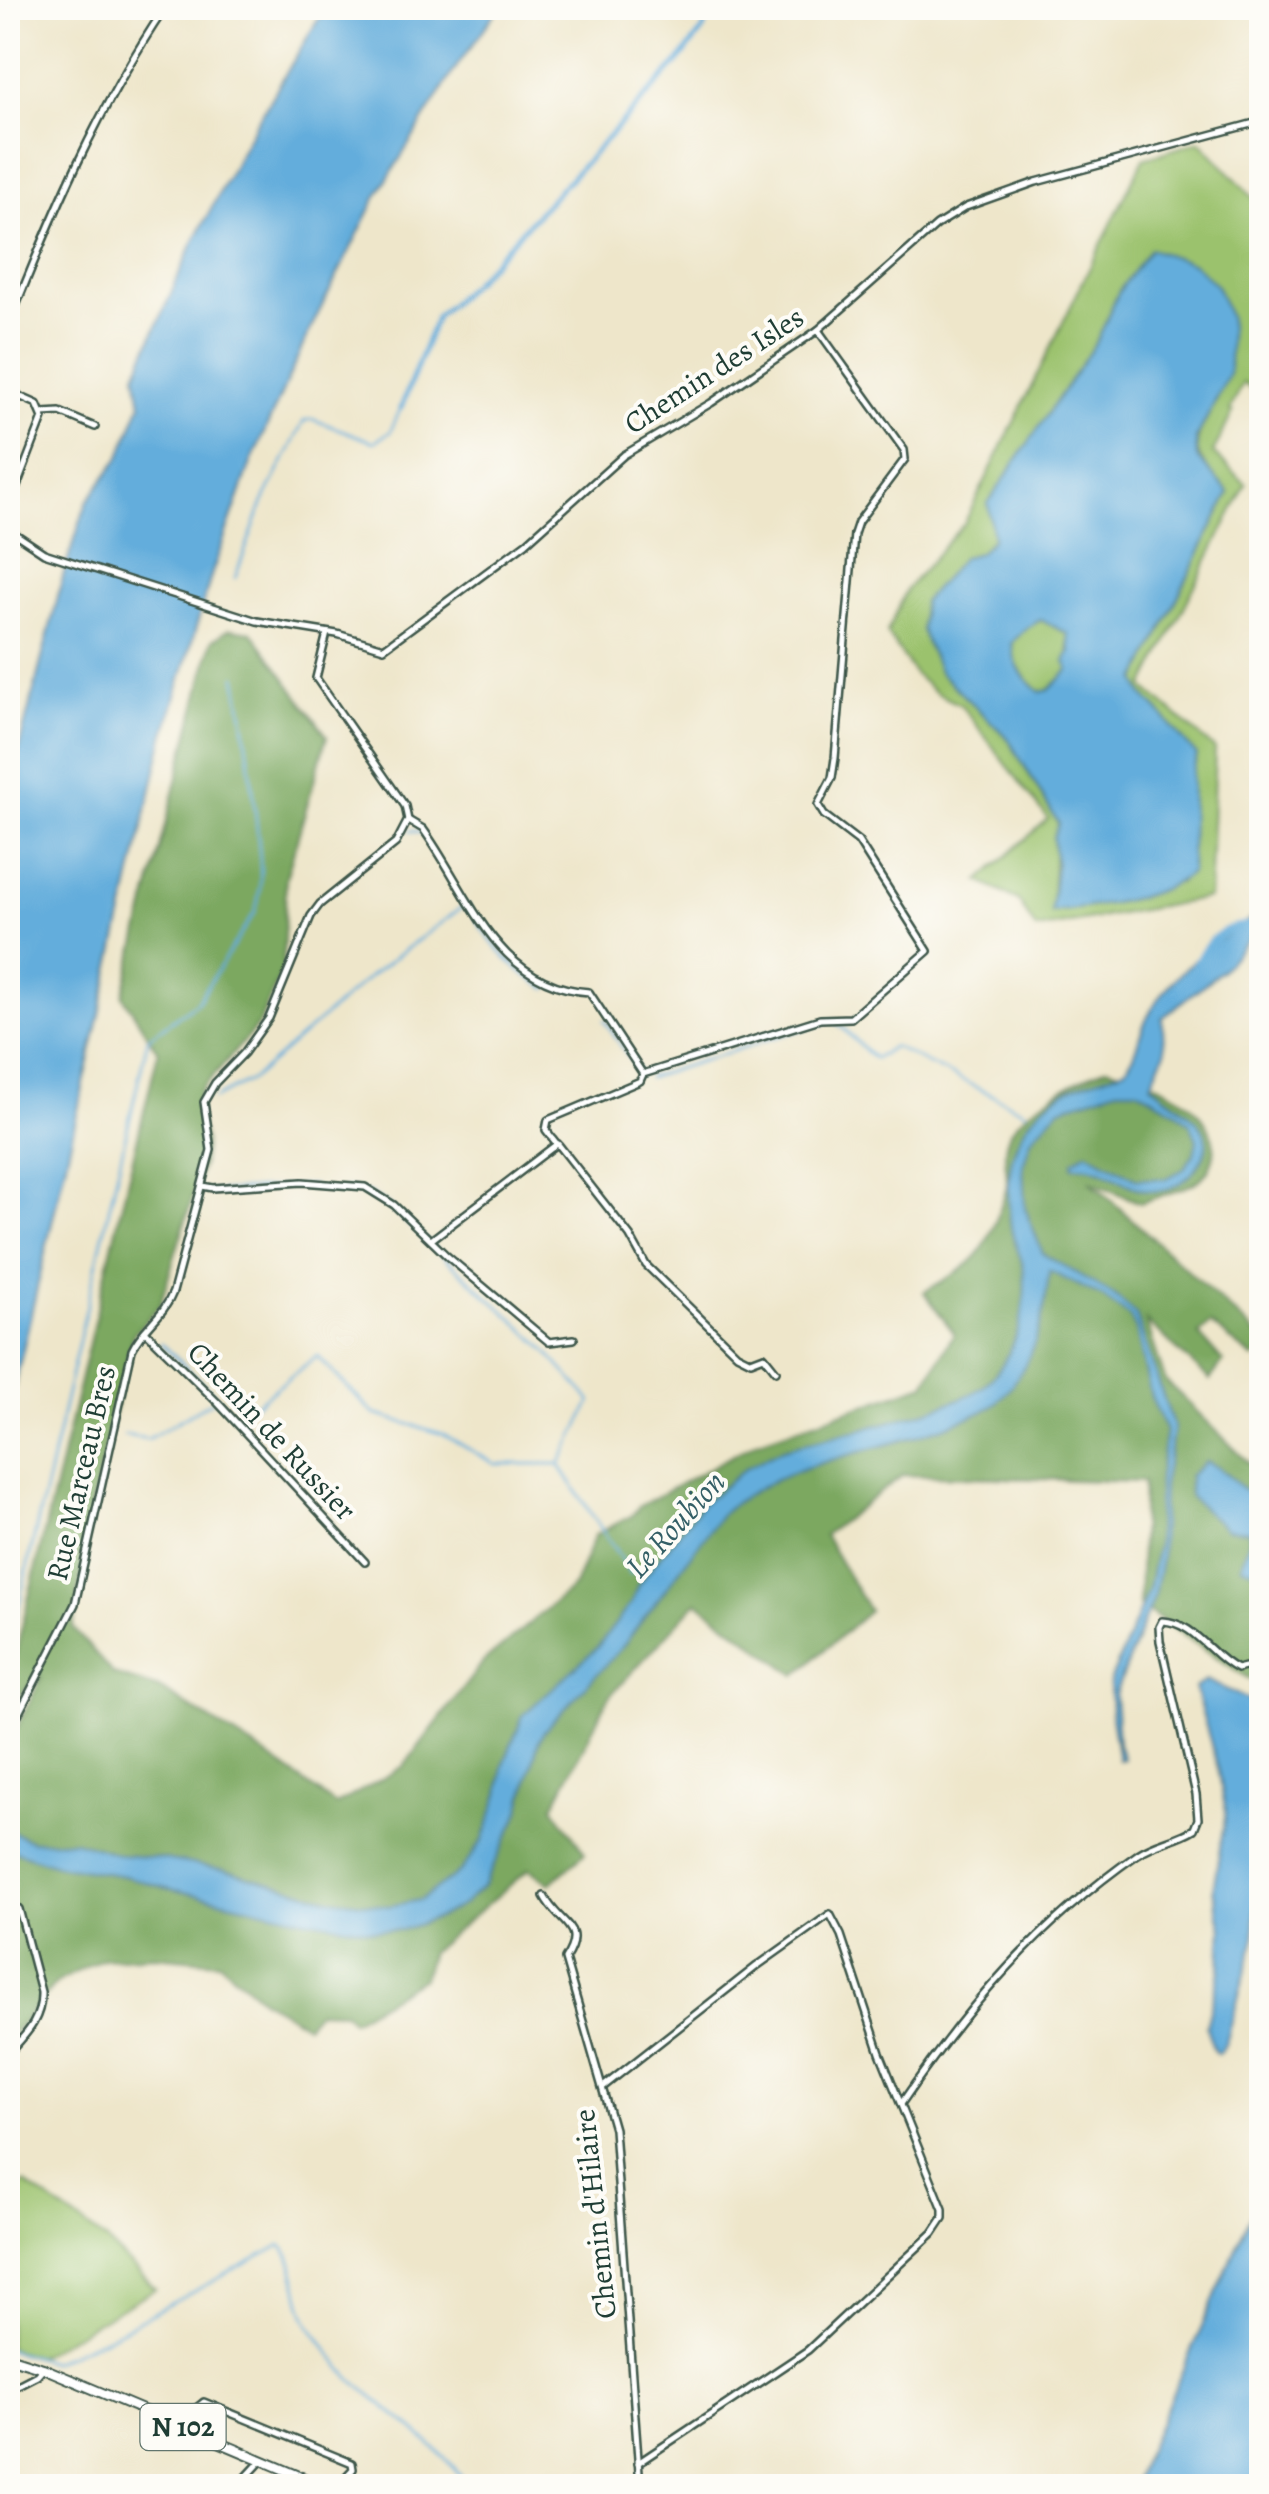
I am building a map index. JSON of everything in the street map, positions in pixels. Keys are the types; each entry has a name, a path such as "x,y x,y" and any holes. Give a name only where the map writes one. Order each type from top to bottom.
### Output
{"main road":[{"name":"N 102","path":"8,2357 323,2486"}],"street":[{"path":"8,326 73,170 124,70 165,8"},
{"name":"Chemin des Isles","path":"8,529 44,553 256,621 328,632 384,648 526,543 624,455 711,403 818,330 937,225 966,207 1036,182 1262,121"},
{"path":"776,1371 764,1356 751,1361 737,1354 646,1264 630,1236 544,1126 548,1120 643,1076 820,1020 850,1018 928,951 858,841 818,806 832,778 835,758 854,534 858,522 902,467 905,455 818,330"},
{"path":"8,381 18,396 37,404 43,413 8,509"},
{"path":"43,413 60,412 94,427"},
{"path":"328,632 316,678 406,806 408,820 423,830 436,847 507,957 544,982 589,992 643,1076"},
{"name":"Rue Marceau Bres","path":"8,1734 75,1604 132,1350 169,1303 212,1150 204,1110 207,1094 269,1018 310,916 396,843 408,820"},
{"path":"430,1240 557,1144"},
{"path":"202,1186 302,1182 364,1187 394,1205 549,1342 574,1339"},
{"name":"Chemin de Russier","path":"145,1331 365,1562"},
{"path":"900,2104 980,1995 1062,1911 1137,1854 1194,1828 1198,1819 1196,1794 1158,1627 1162,1621 1189,1630 1226,1664 1237,1669 1262,1663"},
{"name":"Chemin d'Hilaire","path":"544,1896 574,1934 575,1944 565,1959 614,2129 640,2486"},
{"path":"8,1898 19,1908 42,2006 35,2022 8,2054"},
{"path":"603,2087 830,1914 943,2209 943,2218 933,2233 800,2357 638,2463"},
{"path":"22,2382 30,2363"},
{"path":"8,2390 37,2375 42,2368"},
{"path":"176,2424 204,2402 352,2463 353,2469 338,2486"},
{"path":"238,2486 262,2460"}],"green space":[{"path":"1200,141 1261,206 1261,395 1243,383 1213,453 1246,484 1144,687 1215,749 1209,898 1036,929 1018,900 979,881 1048,819 961,705 936,693 915,675 887,633 906,590 965,522 1143,159","holes":["1151,250 1218,397 1197,448 1206,466 1229,493 1137,680 1144,694 1197,756 1180,882 1111,903 1052,912 1059,825 1008,738 940,673 963,557 979,553 993,538 1099,339 1120,291"]},
{"path":"1041,620 1068,634 1069,670 1049,690 1040,692 1020,670 1012,643 1026,628"},
{"path":"229,629 252,632 327,736 286,878 283,969 259,1024 201,1090 196,1111 205,1142 202,1166 160,1305 133,1335 92,1503 73,1628 113,1674 159,1688 257,1749 336,1805 404,1766 483,1662 574,1586 595,1535 757,1442 925,1384 954,1333 924,1292 962,1269 986,1243 1006,1190 1006,1142 1014,1126 1037,1106 1107,1067 1157,1085 1188,1102 1209,1129 1214,1146 1211,1165 1199,1180 1140,1203 1090,1181 1261,1338 1261,1351 1254,1358 1210,1324 1199,1334 1223,1362 1210,1380 1146,1321 1165,1380 1261,1475 1261,1687 1139,1605 1143,1482 903,1475 824,1535 869,1611 796,1675 697,1602 609,1697 553,1807 585,1853 550,1884 529,1869 431,1952 423,1978 352,2020 344,2012 318,2011 306,2025 263,2000 219,1962 155,1956 102,1959 57,1982 8,2040 8,1745 42,1676 8,1705 8,1685 158,1052 123,996 212,641"},
{"path":"25,2183 104,2239 155,2289 36,2357 8,2348 8,2193"}],"water":[{"path":"325,8 499,8 455,69 377,196 308,334 252,460 212,573 163,740 8,1414 8,790 65,569 87,502 120,457 141,404 136,374 192,245 256,123"},
{"path":"1150,249 1193,263 1216,285 1230,319 1229,374 1196,439 1197,457 1229,493 1137,680 1144,694 1197,755 1192,774 1191,872 1144,896 1051,912 1056,867 1053,837 1059,824 1008,738 940,673 921,630 923,602 963,557 979,553 993,538 988,503 1098,339 1119,291","holes":["1041,620 1068,634 1070,650 1065,662 1069,670 1049,690 1040,692 1020,671 1012,643 1026,628"]},
{"path":"1261,913 1261,925 1223,969 1162,1018 1165,1052 1151,1084 1186,1111 1204,1131 1207,1143 1193,1172 1174,1186 1152,1191 1096,1169 1073,1166 1073,1161 1087,1152 1137,1179 1165,1179 1184,1169 1197,1140 1190,1123 1137,1089 1117,1089 1060,1108 1031,1139 1023,1166 1025,1208 1043,1254 1114,1295 1136,1315 1174,1428 1163,1486 1161,1560 1154,1595 1115,1694 1118,1744 1123,1759 1118,1760 1110,1682 1148,1590 1157,1545 1159,1476 1166,1431 1151,1397 1136,1329 1129,1316 1103,1297 1049,1271 1045,1305 1030,1354 1013,1383 991,1407 920,1435 774,1481 722,1513 624,1645 544,1731 520,1811 484,1886 464,1904 402,1930 370,1930 305,1919 124,1876 56,1865 8,1849 8,1830 32,1841 75,1841 121,1855 221,1869 330,1899 389,1906 420,1900 461,1871 483,1840 499,1794 503,1766 523,1715 598,1647 631,1603 638,1585 701,1505 746,1468 783,1449 949,1403 971,1394 996,1373 1012,1346 1024,1302 1024,1271 1012,1233 1009,1205 1010,1166 1023,1131 1049,1102 1068,1090 1125,1069 1150,1012 1172,982 1214,944"},
{"path":"1206,1462 1219,1468 1261,1504 1261,1566 1254,1570 1241,1566 1249,1531 1226,1529 1189,1496 1189,1476"},
{"path":"1206,1680 1262,1709 1261,1879 1254,1941 1226,2043 1218,2054 1206,2027 1220,1971 1222,1928 1213,1890 1226,1812 1195,1688"},
{"path":"1261,2191 1261,2473 1254,2486 1132,2486"}],"waterway":[{"path":"401,408 436,317 474,282 678,62 703,30 711,8"},
{"path":"235,578 263,502 304,421 312,419 374,442 390,432 401,408"},
{"path":"8,1652 148,1038 198,1001 255,912 258,900 259,842 236,676"},
{"path":"410,830 423,833"},
{"path":"214,1099 254,1078 370,976 466,904 469,907"},
{"path":"473,914 505,957 548,989"},
{"name":"Le Roubion","path":"1196,965 1218,936 1233,928 1252,927 1262,917"},
{"path":"604,1020 641,1075"},
{"path":"762,1041 831,1021 872,1057 893,1046 1026,1112"},
{"path":"648,1078 758,1043"},
{"path":"210,1192 313,1185"},
{"path":"346,1188 370,1194 387,1205 539,1343 585,1394 591,1402 560,1464"},
{"path":"161,1343 238,1418 317,1356 374,1414 443,1434 495,1464 559,1464"},
{"path":"124,1435 148,1439 212,1401"},
{"path":"560,1466 631,1574"},
{"path":"8,2349 51,2362 106,2338 281,2245 291,2261 307,2319 338,2364 430,2444 468,2486"}]}
